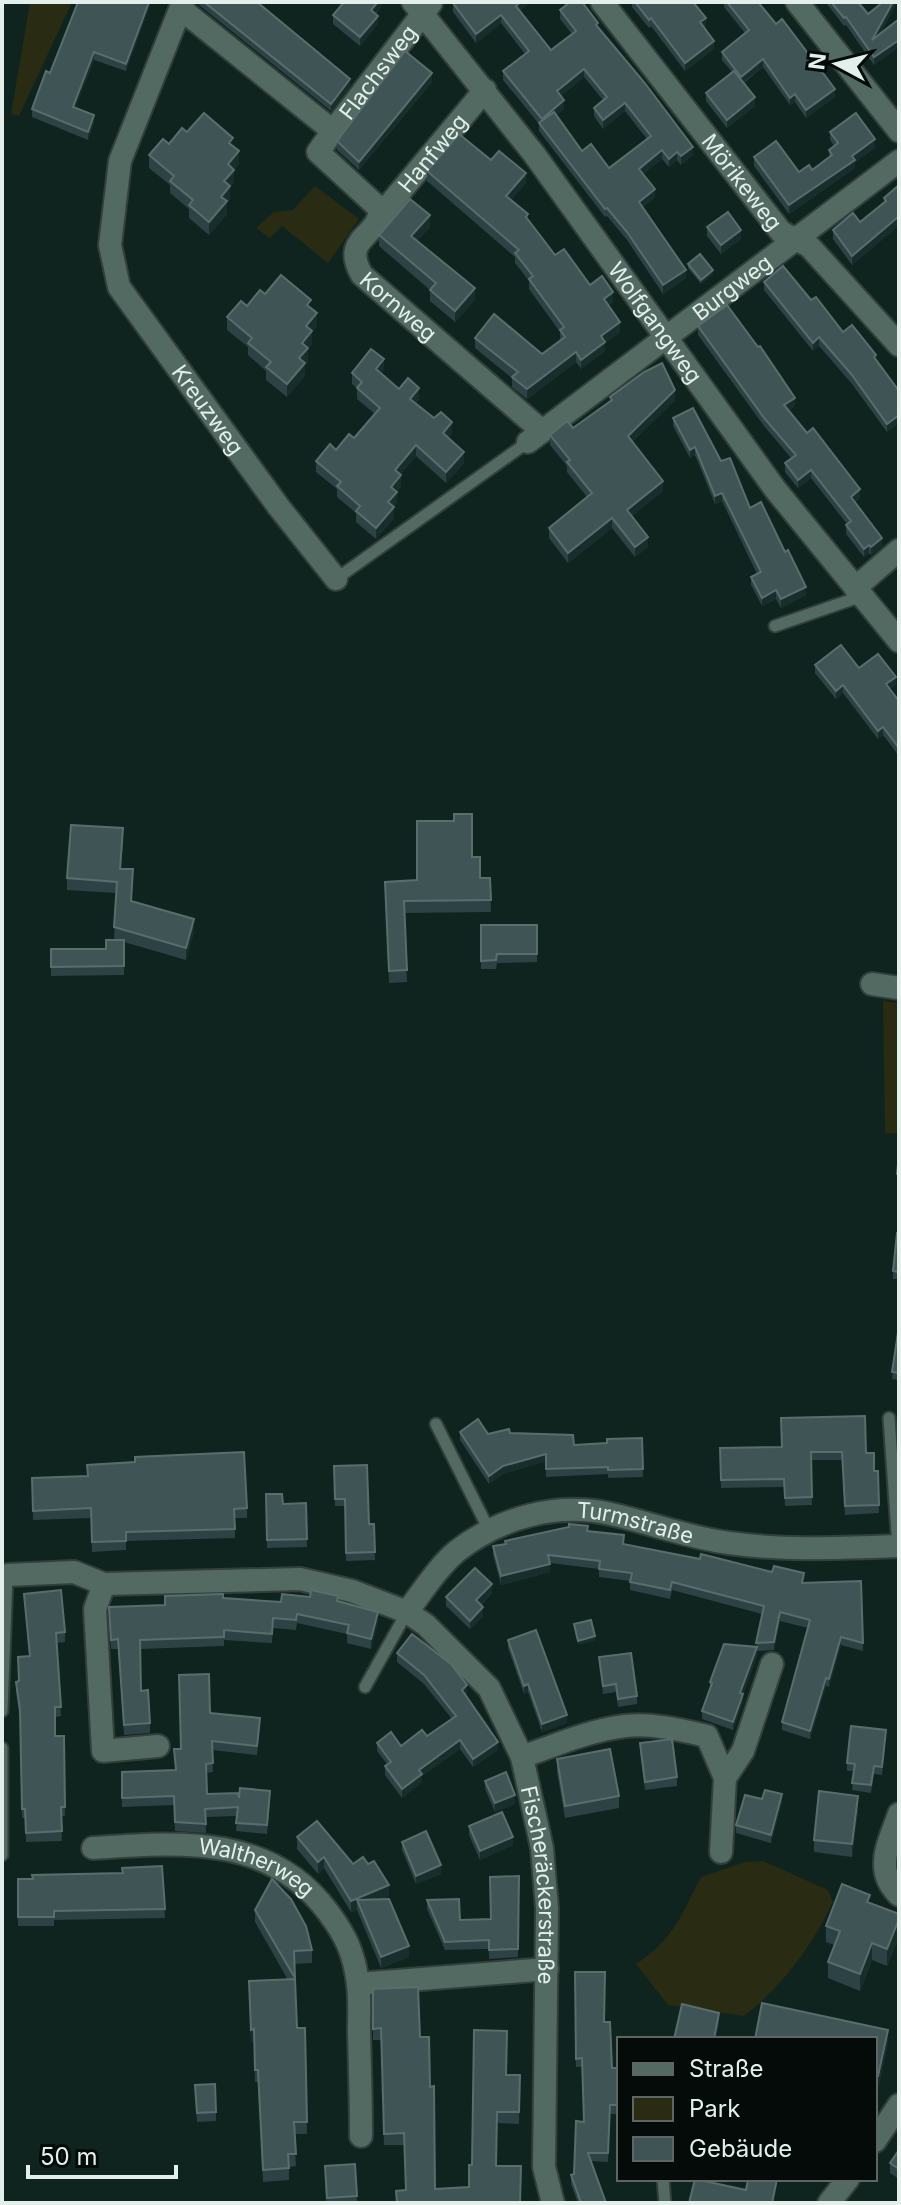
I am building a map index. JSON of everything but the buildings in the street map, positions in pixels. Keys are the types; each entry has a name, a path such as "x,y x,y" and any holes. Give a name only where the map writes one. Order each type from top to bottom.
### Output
{"street":[{"name":"Mörikeweg","path":"602,2 781,232 809,246 899,345"},
{"path":"797,2 899,131"},
{"name":"Wolfgangweg","path":"423,5 775,489 899,641"},
{"name":"Flachsweg","path":"333,131 423,5"},
{"path":"182,6 333,131 318,152 380,209 380,216"},
{"name":"Kreuzweg","path":"182,6 120,161 110,245 119,287 278,506 336,579"},
{"name":"Hanfweg","path":"380,216 485,90"},
{"name":"Burgweg","path":"535,436 899,161"},
{"name":"Kornweg","path":"380,216 357,244 354,261 362,275 535,436"},
{"path":"859,592 899,550"},
{"path":"872,984 899,988"},
{"name":"Turmstraße","path":"407,1612 455,1552 489,1530 534,1513 580,1509 726,1543 818,1549 898,1546"},
{"name":"Fischeräckerstraße","path":"4,1575 74,1572 104,1584 300,1579 352,1591 407,1612 426,1625 489,1688 522,1757 542,1848 547,1908 544,2167 553,2203"},
{"path":"104,1584 95,1609 103,1751 158,1746"},
{"path":"725,1778 743,1751 772,1664"},
{"path":"522,1757 627,1726 669,1728 707,1736 725,1778 721,1852"},
{"path":"899,1814 884,1858 888,1884 899,1895"},
{"name":"Waltherweg","path":"93,1848 192,1844 245,1854 272,1864 296,1878 316,1896 347,1938 358,1984 361,2136"},
{"path":"358,1984 547,1969"},
{"path":"877,2138 899,2105"},
{"path":"829,2203 846,2181"}],"lane":[{"name":"Kreuzweg","path":"336,579 535,436"},
{"path":"775,626 859,592"},
{"path":"889,1418 898,1546"},
{"path":"436,1424 489,1530"},
{"path":"2,1711 4,1575"},
{"path":"365,1687 407,1612"},
{"path":"2,1748 2,1855"},
{"path":"663,2181 665,2203"}],"green space":[{"path":"30,2 72,2 19,116 11,114"},
{"path":"315,186 359,219 328,263 282,226 270,238 256,228 274,212 293,210"},
{"path":"883,1001 899,1003 899,1134 885,1133"},
{"path":"763,1861 828,1890 833,1902 816,1934 784,1978 744,2016 668,2005 636,1964 668,1936 701,1877 745,1862"}]}
